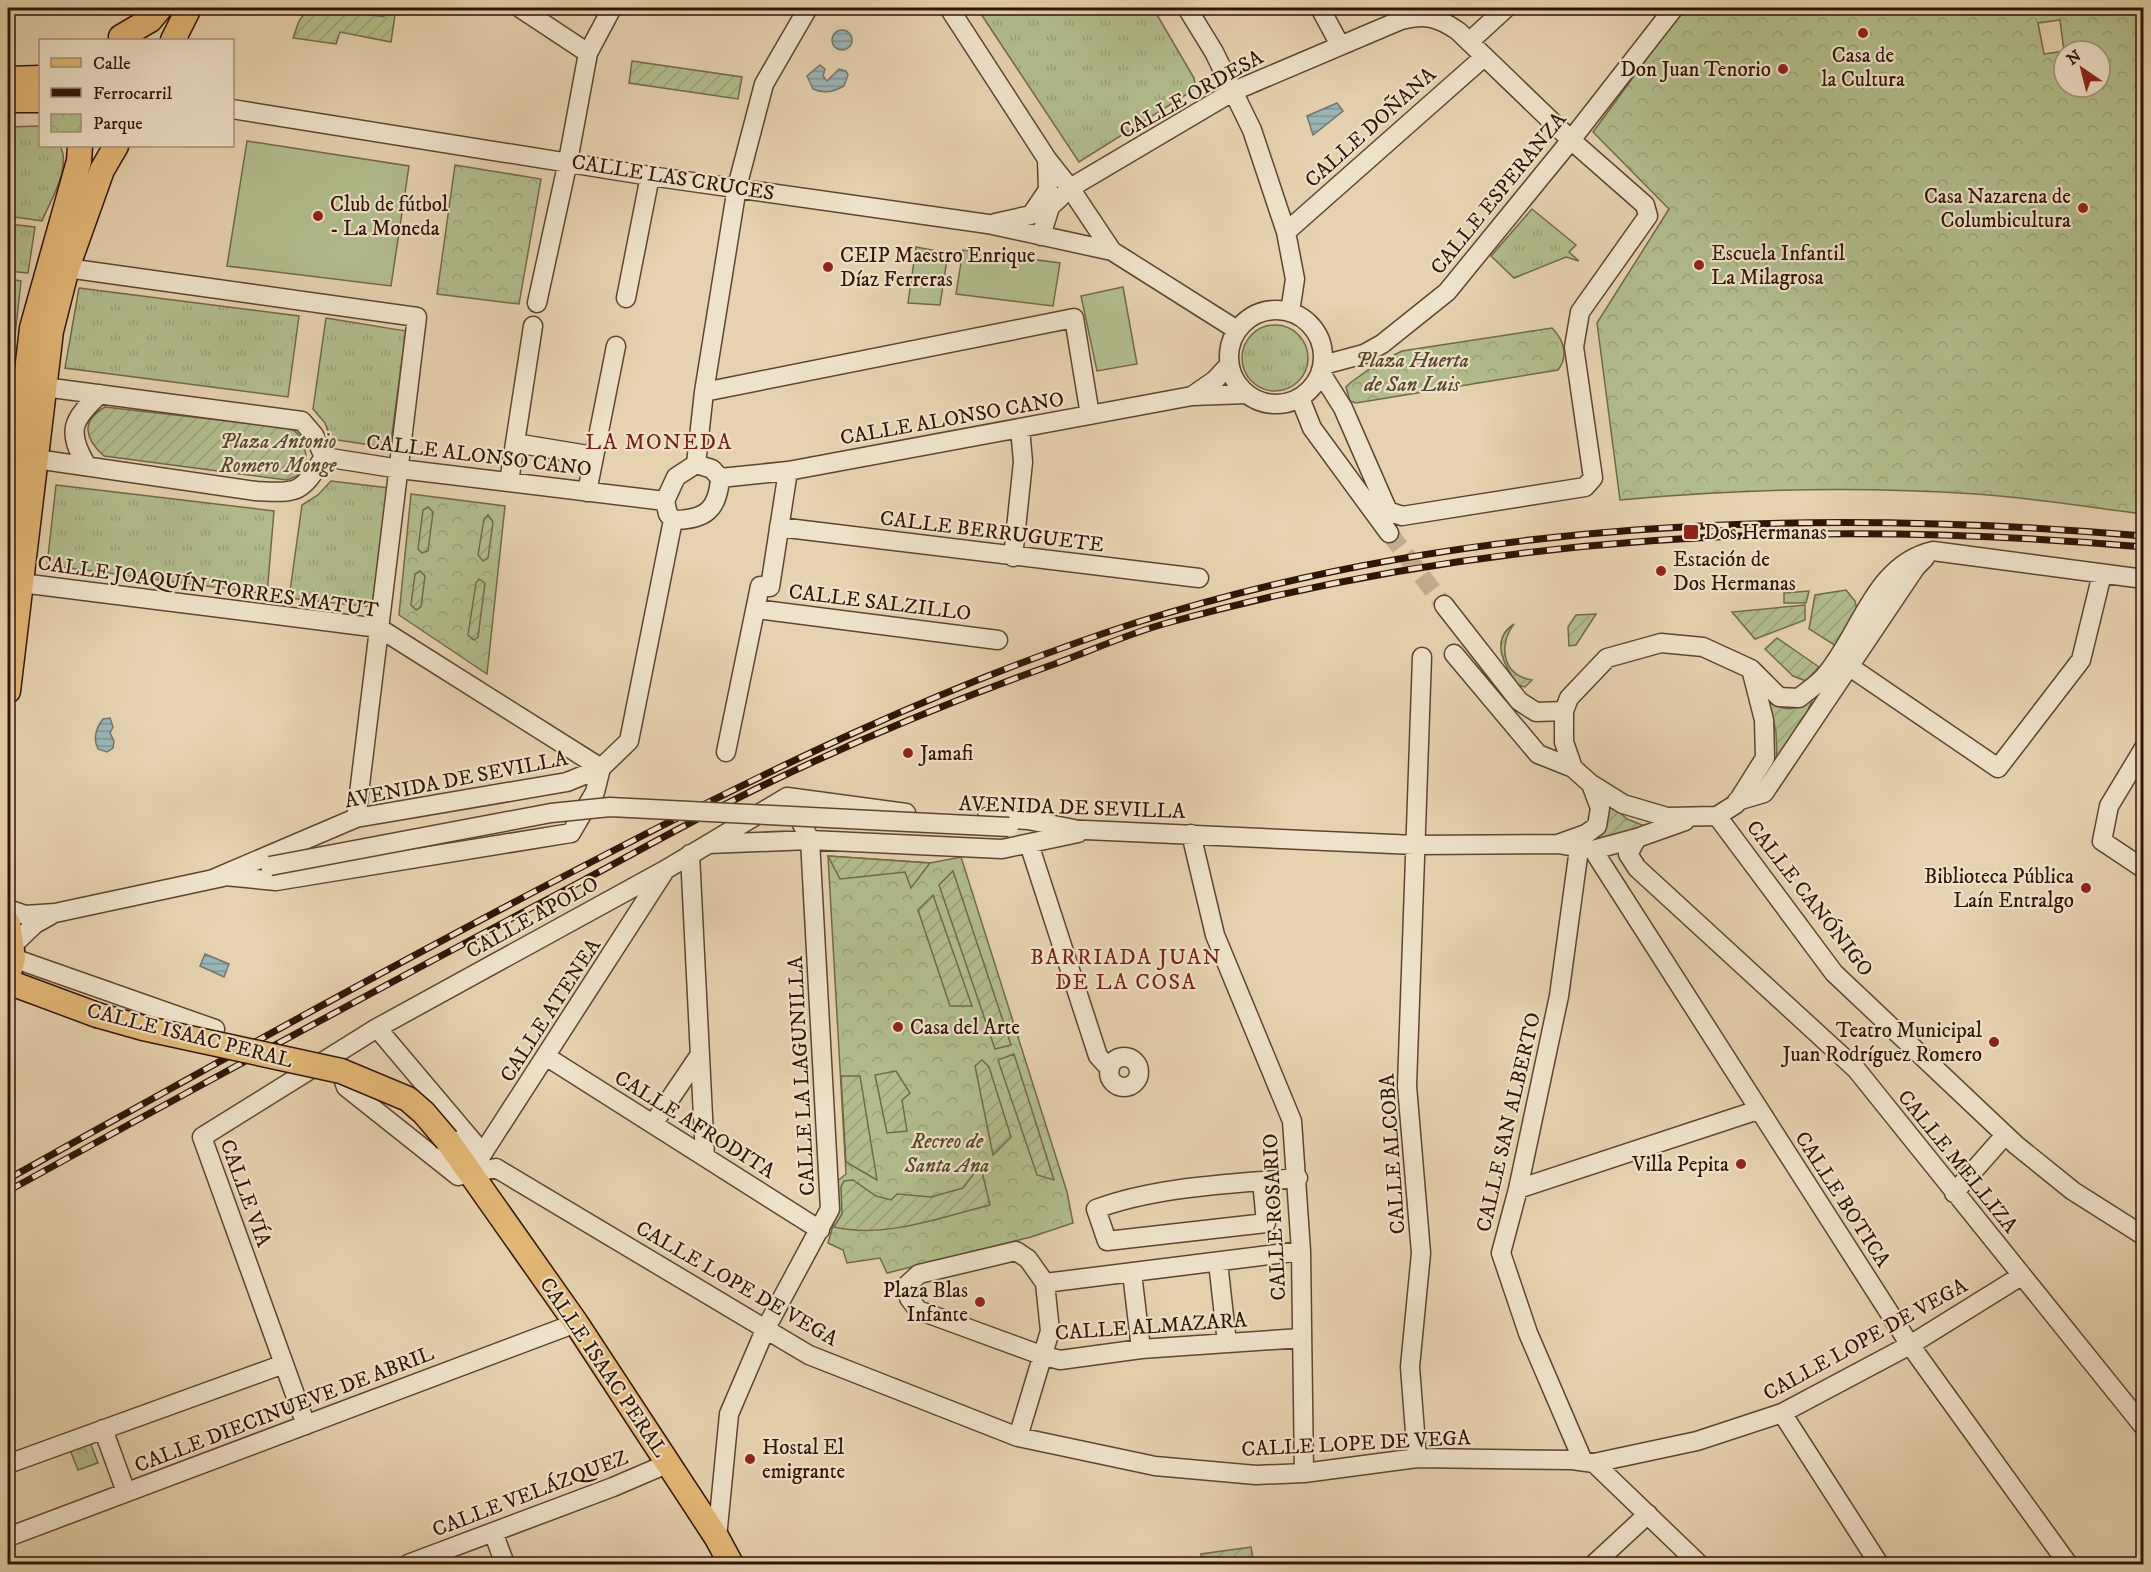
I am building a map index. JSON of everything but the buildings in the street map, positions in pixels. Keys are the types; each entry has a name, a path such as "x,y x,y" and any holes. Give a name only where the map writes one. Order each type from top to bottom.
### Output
{"main road":[{"path":"120,39 150,20 160,8"},
{"path":"174,39 189,8"},
{"path":"8,79 39,78"},
{"path":"8,100 39,100"},
{"path":"8,692 21,583 20,459 25,383 32,328 79,161 80,147"},
{"path":"25,383 51,331 67,268 102,170 115,147"},
{"path":"8,536 20,459"},
{"name":"CALLE ISAAC PERAL","path":"8,982 97,1015 143,1028 341,1071 408,1099 447,1140 576,1323 669,1463 731,1564"}],"street":[{"path":"520,8 588,53"},
{"path":"537,303 568,161 588,53 612,8"},
{"path":"696,464 704,392 737,187 764,84 808,8"},
{"path":"949,8 1047,159 1070,188 1112,251 1237,330"},
{"path":"1187,8 1234,91 1252,130 1287,232 1296,279 1290,312"},
{"path":"1320,8 1340,45"},
{"path":"1469,42 1506,8"},
{"name":"CALLE ESPERANZA","path":"1322,369 1373,350 1447,292 1571,140 1674,8"},
{"name":"CALLE ORDESA","path":"1041,236 1050,207 1070,188 1234,91 1340,45 1419,15 1439,13 1571,140 1645,206 1648,216 1580,312 1574,347 1593,478 1585,487 1402,516 1388,511 1343,408 1322,369"},
{"name":"CALLE DOÑANA","path":"1287,232 1484,57"},
{"name":"CALLE LAS CRUCES","path":"234,109 568,161 650,176 988,224 1112,251"},
{"path":"988,224 1031,215 1048,190 1047,159"},
{"path":"626,298 650,176"},
{"path":"67,268 417,317 356,818"},
{"path":"1270,310 1290,312 1305,319 1317,332 1323,348 1322,369 1313,387 1300,398 1274,404 1259,401 1246,394 1235,381 1229,365 1230,346 1237,330 1252,316 1270,310"},
{"path":"704,392 1074,318 1090,415"},
{"path":"509,482 533,326"},
{"path":"587,492 616,346"},
{"name":"CALLE ALONSO CANO","path":"1192,396 1215,380 1229,365"},
{"path":"20,459 87,466 256,491 291,492 306,485 324,457 314,435 302,422 25,383"},
{"path":"87,466 78,451 74,431 79,414 100,394"},
{"name":"CALLE ALONSO CANO","path":"720,478 788,471 1192,396 1246,394"},
{"path":"1300,398 1312,428 1389,533"},
{"path":"1013,557 1023,462 1020,428"},
{"path":"515,443 594,456"},
{"name":"CALLE ALONSO CANO","path":"324,457 400,469 664,501"},
{"path":"673,520 692,520 710,509 719,497 720,478 712,469 696,464"},
{"path":"673,520 668,514 664,501 676,477 696,464"},
{"path":"726,752 760,586 770,587 788,471"},
{"path":"601,768 629,741 673,520"},
{"name":"CALLE BERRUGUETE","path":"779,527 1199,578"},
{"path":"1737,801 1764,793 1916,567 1933,551"},
{"path":"1573,768 1564,742 1564,711 1576,690 1607,658 1661,642 1703,647 1751,669 1779,697 1799,698 1824,677 1886,579 1917,555 1933,551 2144,580"},
{"path":"1850,667 1998,768 2081,660 2105,574"},
{"name":"CALLE JOAQUÍN TORRES MATUT","path":"21,583 379,628 601,768"},
{"path":"1444,606 1519,701 1536,712 1564,711"},
{"name":"CALLE SALZILLO","path":"756,609 998,640"},
{"path":"1454,654 1538,754 1573,768 1591,784 1623,804 1668,817 1717,816 1737,801 1765,758 1764,720 1751,669"},
{"name":"CALLE ALCOBA","path":"1417,1458 1410,1367 1421,1253 1407,1086 1422,657"},
{"path":"2141,866 2102,841 2109,806 2144,748"},
{"name":"AVENIDA DE SEVILLA","path":"219,878 356,818 567,782 601,768"},
{"name":"AVENIDA DE SEVILLA","path":"219,878 276,881 571,833 596,792 601,768"},
{"name":"AVENIDA DE SEVILLA","path":"1558,844 1586,834 1597,826 1600,808 1591,784"},
{"path":"787,797 882,812 1028,820 1074,829"},
{"path":"787,797 810,840"},
{"name":"CALLE APOLO","path":"377,1028 665,870 787,797"},
{"name":"AVENIDA DE SEVILLA","path":"8,909 25,915 55,913 270,866 551,813 610,807 1415,846 1558,844 1586,849 1637,838 1695,817"},
{"name":"CALLE CANÓNIGO","path":"1717,816 1834,973 2005,1135 2073,1191 2144,1236"},
{"path":"707,844 810,840 1002,849 1093,830"},
{"name":"CALLE ROSARIO","path":"1191,834 1215,935 1292,1120 1298,1178 1301,1251 1304,1473"},
{"name":"CALLE MELLIZA","path":"1637,838 1628,854 1637,868 1856,1069 2144,1427"},
{"name":"CALLE LA LAGUNILLA","path":"717,1538 729,1414 765,1330 830,1209 827,1119 810,840"},
{"path":"1029,844 1098,1056 1110,1069"},
{"name":"CALLE BOTICA","path":"1586,849 1910,1345 2068,1564"},
{"name":"CALLE SAN ALBERTO","path":"1586,849 1559,996 1518,1189 1501,1252 1528,1334 1589,1462"},
{"path":"690,854 705,1157"},
{"name":"CALLE ATENEA","path":"470,1173 547,1057 665,870"},
{"path":"625,892 634,901 638,914"},
{"name":"AVENIDA DE SEVILLA","path":"10,950 35,924 55,913"},
{"name":"CALLE ISAAC PERAL","path":"10,950 215,1029"},
{"path":"335,1055 346,1087 458,1176 470,1173 475,1144 377,1028"},
{"name":"CALLE VÍA","path":"306,1425 202,1137 377,1028"},
{"path":"653,1124 699,1056"},
{"name":"CALLE AFRODITA","path":"547,1057 820,1230"},
{"path":"1518,1189 1758,1110"},
{"path":"1954,1193 2005,1135"},
{"name":"CALLE LOPE DE VEGA","path":"470,1173 496,1168 765,1330 809,1354 1018,1437 1155,1466 1256,1475 1304,1473 1417,1458 1589,1462 1696,1441 1782,1413 1910,1345 2021,1276"},
{"path":"1262,1181 1266,1223 1107,1241 1096,1209 1128,1197 1262,1181 1298,1178"},
{"path":"1018,1437 1050,1331 1045,1283 1028,1259 1016,1251 919,1274 906,1285 909,1298 918,1310 1041,1355"},
{"path":"1045,1283 1301,1251"},
{"path":"1218,1262 1227,1343"},
{"path":"1132,1273 1141,1349"},
{"name":"CALLE DIECINUEVE DE ABRIL","path":"8,1537 576,1323"},
{"name":"CALLE ALMAZARA","path":"1041,1355 1060,1360 1141,1349 1301,1338"},
{"path":"8,1464 284,1364"},
{"path":"1782,1413 1879,1564"},
{"path":"103,1429 126,1492"},
{"path":"1589,1462 1700,1564"},
{"name":"CALLE VELÁZQUEZ","path":"408,1564 613,1487 669,1463"},
{"path":"1594,1564 1648,1514"},
{"path":"494,1532 505,1564"}],"green space":[{"path":"304,8 396,8 391,42 340,32 336,44 293,38 299,21 305,13"},
{"path":"977,8 1153,8 1194,78 1195,84 1192,91 1079,162"},
{"path":"1684,8 2143,8 2143,514 1997,496 1887,490 1753,491 1620,500 1597,323 1669,209 1593,132"},
{"path":"632,61 742,77 738,99 629,83"},
{"path":"39,126 39,147 60,147 63,154 62,174 42,221 8,216 8,127"},
{"name":"Club de fútbol - La Moneda","path":"247,141 409,166 391,286 227,266"},
{"path":"455,165 541,179 519,304 437,294"},
{"path":"1532,209 1576,245 1569,252 1579,261 1566,257 1514,278 1491,256"},
{"path":"8,224 35,227 28,273 8,271"},
{"path":"916,247 948,253 940,305 908,303"},
{"path":"963,250 1060,263 1053,306 956,294"},
{"path":"8,279 21,281 12,364 8,364"},
{"path":"1123,287 1137,364 1097,371 1081,296"},
{"path":"79,288 299,316 288,397 65,368"},
{"path":"326,318 406,331 390,448 331,439 325,423 313,409"},
{"path":"1269,325 1281,325 1293,330 1303,340 1308,358 1306,371 1293,386 1281,391 1269,391 1257,386 1247,376 1242,364 1242,352 1247,340 1257,330"},
{"name":"Plaza Huerta de San Luis","path":"1552,328 1564,348 1563,359 1558,370 1356,403 1350,401 1346,387 1350,383 1378,363 1402,351"},
{"name":"Plaza Antonio Romero Monge","path":"105,407 290,428 303,442 306,461 297,476 287,480 104,456 89,437 88,430 92,418"},
{"path":"331,481 389,488 372,607 289,598 302,505 318,495"},
{"path":"56,485 274,511 267,594 47,565"},
{"path":"411,494 505,506 487,674 399,615"},
{"path":"428,507 433,512 428,551 422,553 418,549 423,510"},
{"path":"488,515 493,522 488,558 483,561 478,555 484,519"},
{"path":"420,571 425,576 421,607 416,610 411,605 415,574"},
{"path":"479,579 485,583 478,637 474,640 468,635 476,583"},
{"path":"1846,590 1855,601 1858,613 1836,646 1809,629 1815,595"},
{"path":"1809,591 1806,603 1784,603 1784,593"},
{"path":"1805,605 1805,620 1755,639 1732,612"},
{"path":"1596,614 1576,645 1569,646 1568,627 1576,615"},
{"path":"1514,624 1506,641 1506,658 1514,672 1532,680 1525,687 1518,685 1508,670 1502,654 1502,638 1506,630"},
{"path":"1777,638 1819,667 1806,681 1793,676 1765,649"},
{"path":"1813,698 1799,731 1777,763 1776,732 1769,702 1792,709 1802,706"},
{"path":"1609,803 1627,819 1650,828 1596,841 1608,817"},
{"name":"Recreo de Santa Ana","path":"828,856 930,863 961,857 1067,1192 1073,1223 1031,1237 887,1273 880,1258 847,1263 843,1250 828,1243 838,1208 836,1182 846,1174"},
{"path":"828,856 930,863 911,888 905,872 840,879"},
{"path":"953,871 1011,1045 995,1049 939,885"},
{"path":"933,895 972,1006 950,1006 918,910"},
{"path":"1014,1054 1054,1180 1037,1175 998,1060"},
{"path":"982,1060 989,1067 1011,1137 993,1155 975,1066"},
{"path":"896,1071 910,1093 902,1100 907,1131 887,1133 875,1075"},
{"path":"841,1076 860,1076 877,1180 846,1162"},
{"path":"975,1172 982,1172 990,1205 893,1228 853,1230 834,1227 842,1214 841,1187 844,1181 853,1180 876,1196 891,1200 897,1194 931,1197 963,1188"},
{"path":"90,1442 98,1463 78,1470 70,1450"},
{"path":"1251,1547 1254,1564 1202,1564 1201,1554"}],"water":[{"path":"365,8 385,8 384,17 364,14"},
{"path":"842,30 849,33 852,40 849,47 842,50 835,47 832,40 835,33"},
{"path":"820,65 825,69 823,76 827,81 839,69 846,71 848,75 844,86 828,92 813,89 807,76"},
{"path":"1337,103 1343,111 1313,135 1307,116"},
{"path":"110,718 113,727 110,733 114,741 113,748 107,752 98,749 96,737 103,719"},
{"path":"205,954 229,964 224,977 200,966"}],"tunnel":[{"path":"1389,533 1444,605"}],"railway":[{"path":"8,1179 452,935 731,791 863,729 997,672 1135,623 1258,588 1382,562 1508,543 1635,530 1762,524 1890,523 2017,527 2144,536"},
{"path":"8,1191 366,996 764,785 834,752 941,707 1152,627 1288,593 1409,570 1530,552 1652,541 1774,535 1897,534 2020,538 2144,547"}],"place":[{"name":"Casa de la Cultura","path":"1863,33"},
{"name":"Don Juan Tenorio","path":"1783,69"},
{"name":"Casa Nazarena de Columbicultura","path":"2083,208"},
{"name":"Club de fútbol - La Moneda","path":"318,216"},
{"name":"Escuela Infantil La Milagrosa","path":"1699,265"},
{"name":"CEIP Maestro Enrique Díaz Ferreras","path":"828,267"},
{"name":"Dos Hermanas","path":"1691,532"},
{"name":"Estación de Dos Hermanas","path":"1661,571"},
{"name":"Jamafi","path":"908,753"},
{"name":"Biblioteca Pública Laín Entralgo","path":"2086,888"},
{"name":"Casa del Arte","path":"898,1027"},
{"name":"Teatro Municipal Juan Rodríguez Romero","path":"1994,1042"},
{"name":"Villa Pepita","path":"1741,1164"},
{"name":"Plaza Blas Infante","path":"980,1302"},
{"name":"Hostal El emigrante","path":"750,1459"}],"district":[{"name":"LA MONEDA","path":"659,441"},
{"name":"BARRIADA JUAN DE LA COSA","path":"1126,968"}]}
